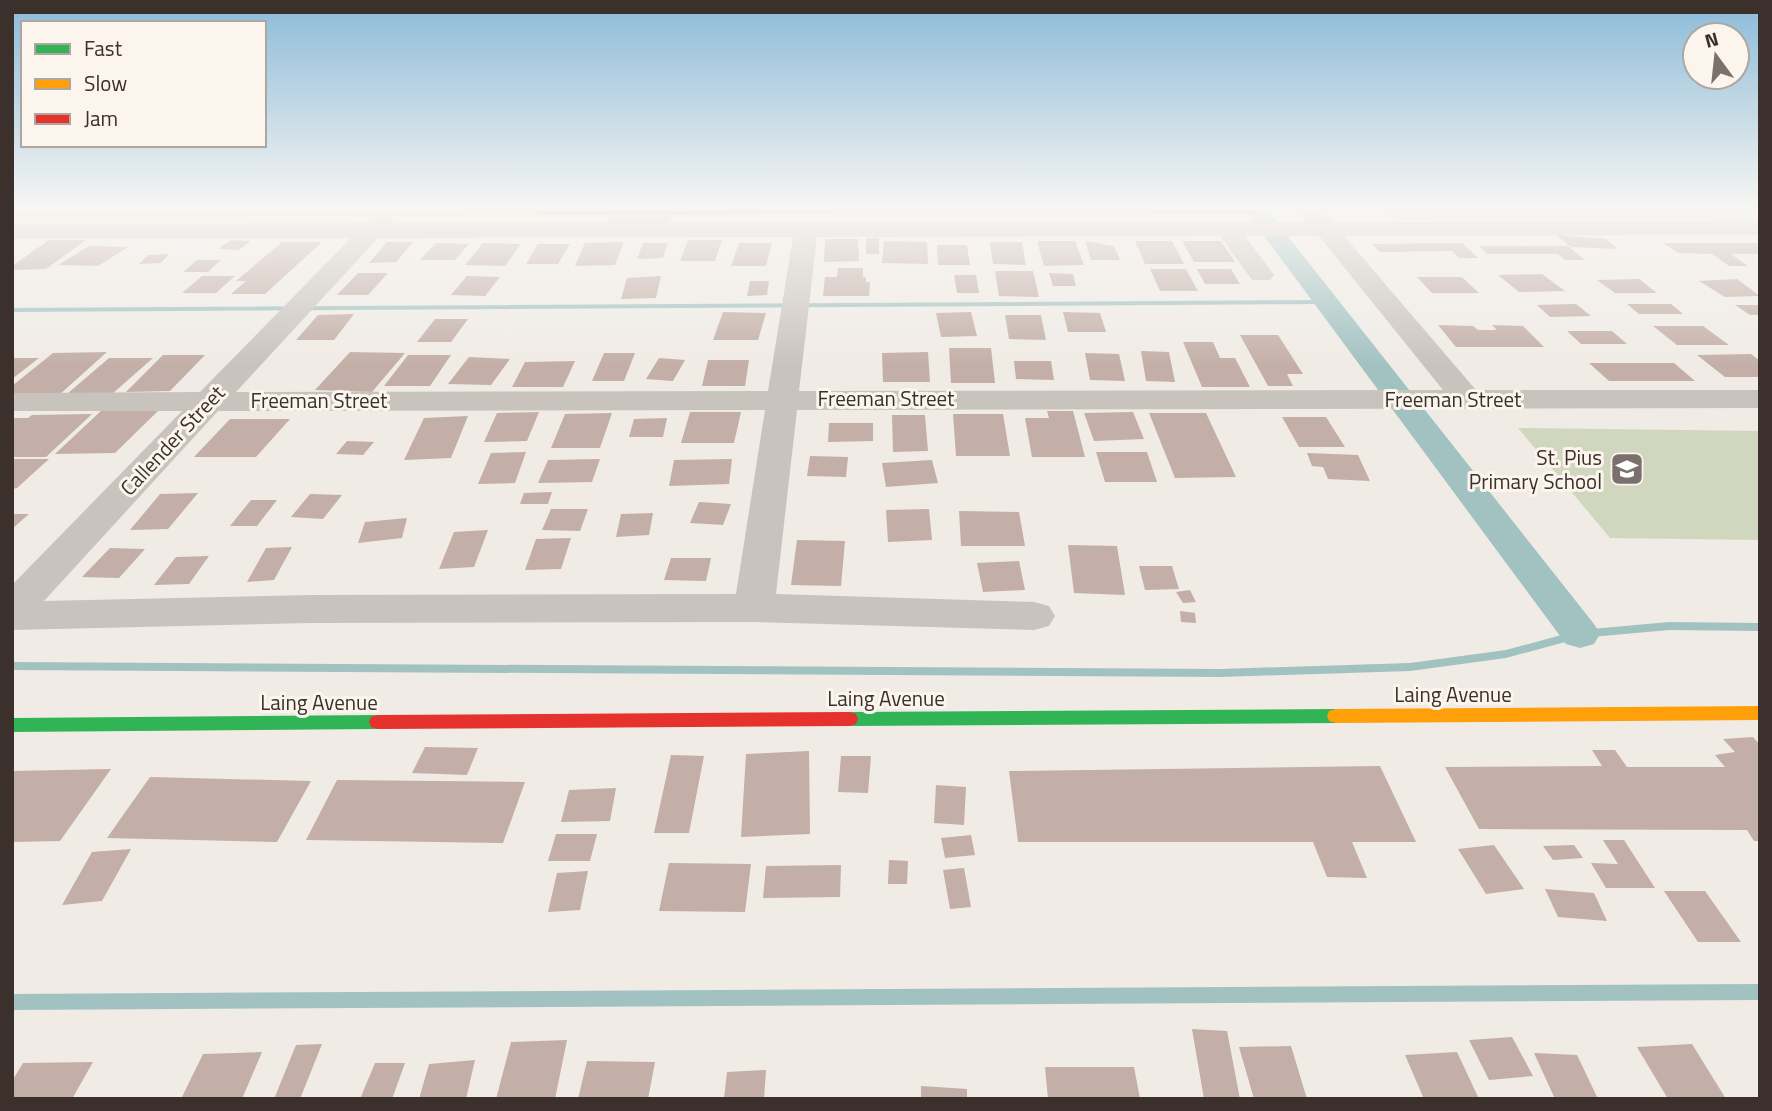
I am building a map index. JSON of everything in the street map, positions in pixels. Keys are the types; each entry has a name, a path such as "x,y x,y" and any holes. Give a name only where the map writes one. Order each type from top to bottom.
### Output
{"street":[{"name":"Callender Street","path":"12,610 342,262"},
{"path":"754,608 802,262"},
{"path":"1251,262 1261,275"},
{"path":"1353,262 1467,399"},
{"name":"Freeman Street","path":"12,402 784,398 1760,399"},
{"path":"12,616 310,609 754,608 1034,616"},
{"name":"Laing Avenue","path":"12,725 1760,713"}],"green space":[{"path":"1518,428 1760,431 1760,540 1610,538"}],"building":[{"path":"18,262 56,262 46,269 12,270 12,266"},
{"path":"63,262 105,262 98,266 58,265"},
{"path":"141,262 162,262 161,263 139,264"},
{"path":"195,262 219,262 208,272 183,272"},
{"path":"259,262 300,262 265,294 231,294 246,281 236,281"},
{"path":"468,262 508,262 505,266 465,265"},
{"path":"527,262 559,262 558,264 526,264"},
{"path":"577,262 616,262 615,265 575,266"},
{"path":"732,262 767,262 766,266 731,266"},
{"path":"928,262 928,264 882,263"},
{"path":"938,262 970,262 970,265 938,265"},
{"path":"993,262 1025,262 1026,265 993,264"},
{"path":"1043,262 1083,262 1084,265 1044,266"},
{"path":"1144,262 1184,264 1145,264"},
{"path":"1723,262 1742,262 1748,266 1729,266"},
{"path":"838,268 863,268 863,277 866,277 866,282 870,282 869,296 823,296 825,277 837,277"},
{"path":"1150,269 1186,269 1198,291 1160,291"},
{"path":"1197,269 1231,269 1240,284 1205,284"},
{"path":"995,271 1033,271 1039,297 999,296"},
{"path":"358,273 388,273 368,295 337,295"},
{"path":"1049,273 1073,274 1076,286 1053,286"},
{"path":"1542,274 1565,291 1519,292 1498,275"},
{"path":"954,275 976,275 979,293 957,293"},
{"path":"202,276 235,276 216,293 182,293"},
{"path":"467,276 500,277 485,296 451,295"},
{"path":"661,276 656,298 621,299 627,278"},
{"path":"1417,277 1462,277 1479,293 1432,293"},
{"path":"1639,279 1657,293 1615,293 1597,280"},
{"path":"1737,279 1760,296 1725,297 1699,281"},
{"path":"750,281 769,281 767,295 747,296"},
{"path":"1576,304 1591,316 1550,317 1537,305"},
{"path":"1627,304 1671,304 1683,314 1639,314"},
{"path":"1735,305 1760,305 1760,315 1750,315"},
{"path":"723,312 766,313 758,340 713,340"},
{"path":"971,312 977,336 941,337 936,313"},
{"path":"1063,312 1100,313 1106,332 1068,332"},
{"path":"354,314 334,340 296,340 318,315"},
{"path":"1005,315 1041,315 1046,340 1009,339"},
{"path":"435,319 468,319 451,342 417,342"},
{"path":"1438,325 1473,326 1478,330 1497,330 1492,325 1523,326 1544,347 1456,347"},
{"path":"1653,326 1703,326 1729,345 1677,345"},
{"path":"1567,331 1612,331 1627,344 1581,344"},
{"path":"1240,335 1278,335 1303,374 1287,374 1293,386 1268,386"},
{"path":"1183,342 1213,342 1220,358 1235,358 1250,387 1202,387"},
{"path":"949,348 991,348 995,383 951,383"},
{"path":"1141,351 1169,352 1175,382 1146,381"},
{"path":"107,352 59,395 12,395 12,386 53,353"},
{"path":"350,352 405,353 372,392 315,390"},
{"path":"928,352 930,382 883,382 882,353"},
{"path":"604,353 635,353 624,381 592,381"},
{"path":"1085,353 1119,354 1125,381 1090,380"},
{"path":"1751,354 1760,361 1760,377 1725,377 1697,355"},
{"path":"163,355 205,355 170,391 126,392"},
{"path":"408,355 451,355 430,386 384,386"},
{"path":"469,357 510,359 491,385 448,384"},
{"path":"12,358 39,358 12,379"},
{"path":"109,358 153,358 112,394 67,394"},
{"path":"659,358 685,360 673,381 646,379"},
{"path":"708,360 749,360 745,386 702,386"},
{"path":"575,361 563,387 512,387 525,362"},
{"path":"1014,361 1051,361 1054,380 1016,379"},
{"path":"1589,363 1674,363 1695,381 1609,381"},
{"path":"102,410 159,410 115,453 55,454"},
{"path":"1047,411 1073,411 1085,457 1032,457 1025,418 1049,418"},
{"path":"539,412 527,441 484,442 497,413"},
{"path":"690,412 741,412 734,443 681,443"},
{"path":"1133,412 1144,439 1094,441 1084,413"},
{"path":"612,413 600,448 551,448 565,414"},
{"path":"1149,413 1206,413 1236,477 1175,478"},
{"path":"92,414 46,457 12,457 12,418"},
{"path":"953,414 1003,414 1010,456 956,456"},
{"path":"892,415 925,415 928,451 893,452"},
{"path":"468,416 451,458 404,460 424,418"},
{"path":"1282,417 1326,417 1345,447 1299,447"},
{"path":"667,418 663,437 629,437 634,419"},
{"path":"230,419 290,419 256,457 194,457"},
{"path":"829,423 873,423 873,441 828,442"},
{"path":"347,441 374,442 363,455 336,454"},
{"path":"526,452 515,483 478,484 491,453"},
{"path":"1096,452 1147,452 1157,482 1105,482"},
{"path":"1307,453 1358,455 1370,481 1328,479 1323,467 1312,466"},
{"path":"810,456 848,457 846,477 807,476"},
{"path":"12,459 49,459 17,488 12,489"},
{"path":"600,459 592,482 538,483 548,460"},
{"path":"732,459 729,484 669,486 674,460"},
{"path":"932,460 938,483 886,487 882,463"},
{"path":"552,492 548,504 520,504 524,493"},
{"path":"198,493 168,529 130,530 160,494"},
{"path":"310,494 342,495 323,519 291,517"},
{"path":"251,500 277,500 257,526 230,526"},
{"path":"699,502 731,504 723,525 690,523"},
{"path":"551,509 588,509 580,531 542,530"},
{"path":"929,509 932,540 888,542 886,510"},
{"path":"959,511 1019,512 1025,546 961,546"},
{"path":"653,513 649,535 616,537 621,514"},
{"path":"12,514 29,514 12,529"},
{"path":"407,518 402,538 358,543 365,522"},
{"path":"488,530 474,567 439,569 454,532"},
{"path":"571,538 561,569 525,570 536,539"},
{"path":"797,540 845,541 841,586 791,585"},
{"path":"1068,545 1117,546 1125,595 1074,593"},
{"path":"292,547 274,580 247,582 266,548"},
{"path":"110,548 145,549 119,578 82,577"},
{"path":"209,556 189,584 154,585 176,557"},
{"path":"671,558 711,558 706,581 664,580"},
{"path":"1019,561 1025,590 983,592 977,563"},
{"path":"1139,566 1172,566 1179,589 1145,590"},
{"path":"1190,590 1196,602 1183,603 1176,592"},
{"path":"1180,611 1195,613 1196,623 1181,622"},
{"path":"1753,737 1760,745 1760,841 1754,841 1747,830 1479,829 1445,767 1602,766 1592,750 1615,750 1627,767 1725,767 1715,755 1735,752 1723,739"},
{"path":"425,747 478,748 467,775 412,773"},
{"path":"809,751 810,834 741,837 746,754"},
{"path":"671,755 704,756 689,833 654,833"},
{"path":"841,756 871,756 868,793 838,792"},
{"path":"1380,766 1416,842 1352,842 1367,878 1327,877 1313,842 1018,842 1009,771"},
{"path":"111,769 60,841 12,842 12,771"},
{"path":"150,777 311,781 277,842 107,838"},
{"path":"337,780 525,782 503,843 306,840"},
{"path":"936,785 966,787 964,825 934,823"},
{"path":"616,788 610,821 561,822 569,790"},
{"path":"556,834 597,834 590,861 548,861"},
{"path":"971,835 975,855 945,858 941,838"},
{"path":"1603,840 1624,840 1655,888 1606,888 1591,863 1618,864"},
{"path":"1494,845 1524,889 1486,894 1458,849"},
{"path":"1574,845 1583,858 1553,860 1543,846"},
{"path":"131,849 102,901 62,905 92,852"},
{"path":"889,860 908,861 907,884 888,884"},
{"path":"669,863 751,864 745,912 659,911"},
{"path":"841,865 840,897 763,898 766,866"},
{"path":"964,868 971,907 950,909 943,870"},
{"path":"588,871 580,910 548,912 557,873"},
{"path":"1545,889 1594,893 1607,921 1558,917"},
{"path":"1664,891 1705,891 1741,942 1698,942"},
{"path":"1192,1029 1227,1031 1240,1099 1204,1099"},
{"path":"1512,1037 1533,1076 1489,1080 1469,1040"},
{"path":"567,1040 555,1099 496,1099 511,1042"},
{"path":"322,1044 300,1099 274,1099 296,1045"},
{"path":"1692,1044 1726,1099 1668,1099 1637,1047"},
{"path":"1291,1046 1307,1099 1254,1099 1239,1047"},
{"path":"262,1052 242,1099 181,1099 203,1054"},
{"path":"1457,1052 1479,1099 1424,1099 1405,1055"},
{"path":"1534,1053 1577,1055 1598,1099 1555,1099"},
{"path":"475,1060 466,1099 419,1099 429,1064"},
{"path":"587,1061 655,1062 648,1099 578,1099"},
{"path":"93,1062 72,1099 12,1099 12,1081 23,1063"},
{"path":"375,1063 405,1063 392,1099 360,1099"},
{"path":"1045,1067 1134,1067 1140,1099 1048,1099"},
{"path":"766,1070 764,1099 724,1099 727,1072"},
{"path":"921,1086 967,1089 967,1099 921,1099"}],"waterway":[{"path":"1296,262 1580,634"},
{"path":"12,310 1326,302"},
{"path":"12,666 1220,673 1410,667 1506,654 1580,634 1669,626 1760,627"},
{"path":"12,1002 1760,992"}],"traffic: fast":[{"path":"849,719 1336,716"},
{"path":"12,725 378,722"}],"traffic: slow":[{"path":"1336,716 1760,713"}],"traffic: jam":[{"path":"378,722 849,719"}],"place":[{"name":"St. Pius Primary School","path":"1627,469"}]}
